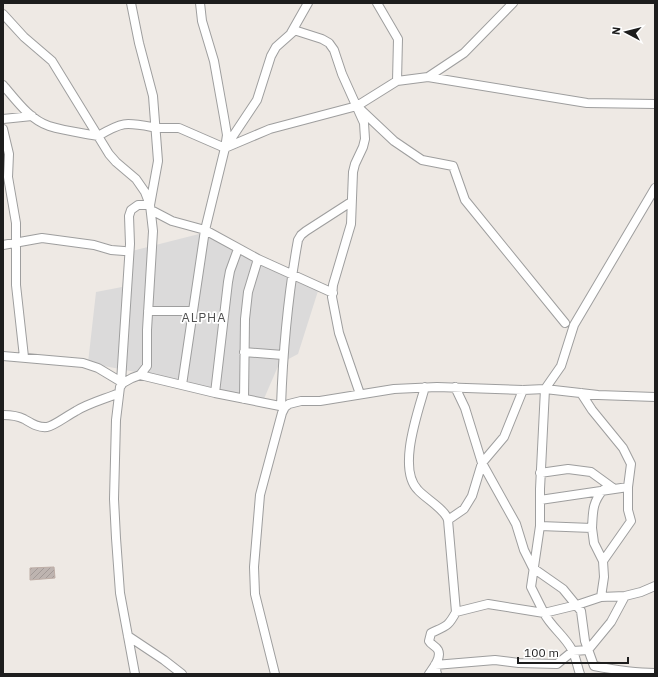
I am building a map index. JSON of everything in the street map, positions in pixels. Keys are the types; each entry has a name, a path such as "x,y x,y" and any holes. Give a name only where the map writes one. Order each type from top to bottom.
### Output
{"street":[{"path":"131,3 139,43 153,96 154,128 158,161 150,208"},
{"path":"182,385 205,230 227,135 214,61 202,21 200,3"},
{"path":"225,148 257,100 271,56 276,47 291,33 308,3"},
{"path":"377,3 398,40 397,81"},
{"path":"428,77 464,54 513,3"},
{"path":"3,14 24,36 52,61 110,154 116,162 136,179 145,192 150,208 153,231 146,341 148,360 147,366 140,375 122,382"},
{"path":"291,33 297,31 329,43 334,50 342,74 364,123 365,139 353,172 351,224 332,293 339,333 360,394"},
{"path":"3,85 20,105 32,116 48,126 98,136 115,126 131,123 154,128 179,128 225,148 270,129 357,106 397,81 428,77 587,103 655,104"},
{"path":"357,106 394,141 422,160 453,166 465,200 565,322"},
{"path":"3,119 32,116"},
{"path":"3,130 10,154 8,177 16,223 16,285 24,357"},
{"path":"580,674 573,651 562,635 553,627 531,587 540,526 540,473 545,388 561,366 574,324 655,188"},
{"path":"276,674 255,594 254,567 260,495 283,406 283,355 292,274 298,240 301,235 351,202"},
{"path":"135,674 120,593 114,507 116,420 119,393 122,382 130,244 129,216 131,210 138,205 150,208 172,221 205,230 258,259 332,293"},
{"path":"3,245 42,238 94,245 124,252"},
{"path":"216,393 228,282 238,248"},
{"path":"244,399 244,319 248,292 258,259"},
{"path":"148,311 193,311"},
{"path":"244,352 283,355"},
{"path":"3,356 83,362 98,368 122,382"},
{"path":"140,375 216,393 283,406 301,402 320,401 394,389 425,387 523,390 545,388 598,395 655,397"},
{"path":"425,387 408,455 410,470 412,483 417,490 445,514 448,520 456,612 450,624 431,633 429,641 438,651 439,655 429,674"},
{"path":"455,387 465,408 482,463 516,524 524,550 533,568 563,589 582,611 585,641 598,674"},
{"path":"448,520 464,509 472,496 482,463 504,437 523,390"},
{"path":"3,415 22,418 37,426 46,427 53,425 77,410 119,393"},
{"path":"581,393 592,410 623,448 631,464 628,487 628,510 631,521 603,561"},
{"path":"540,473 568,469 591,472 613,488"},
{"path":"540,500 613,488 628,487"},
{"path":"601,597 604,577 603,561 594,543 592,528 593,509 596,498 603,490"},
{"path":"540,526 592,528"},
{"path":"456,612 488,604 544,613 577,605 601,597 625,596 641,592 655,586"},
{"path":"435,665 495,660 519,663 557,664 573,651 588,650 611,622 625,596"},
{"path":"128,636 182,674"},
{"path":"435,665 437,674"},
{"path":"594,666 634,673 655,673"}],"shaded area":[{"path":"203,233 318,291 298,354 279,364 263,401 157,376 88,363 96,292 122,287 128,252"}],"building":[{"path":"54,567 55,578 30,580 30,568"}],"district":[{"name":"ALPHA","path":"204,317"}]}
